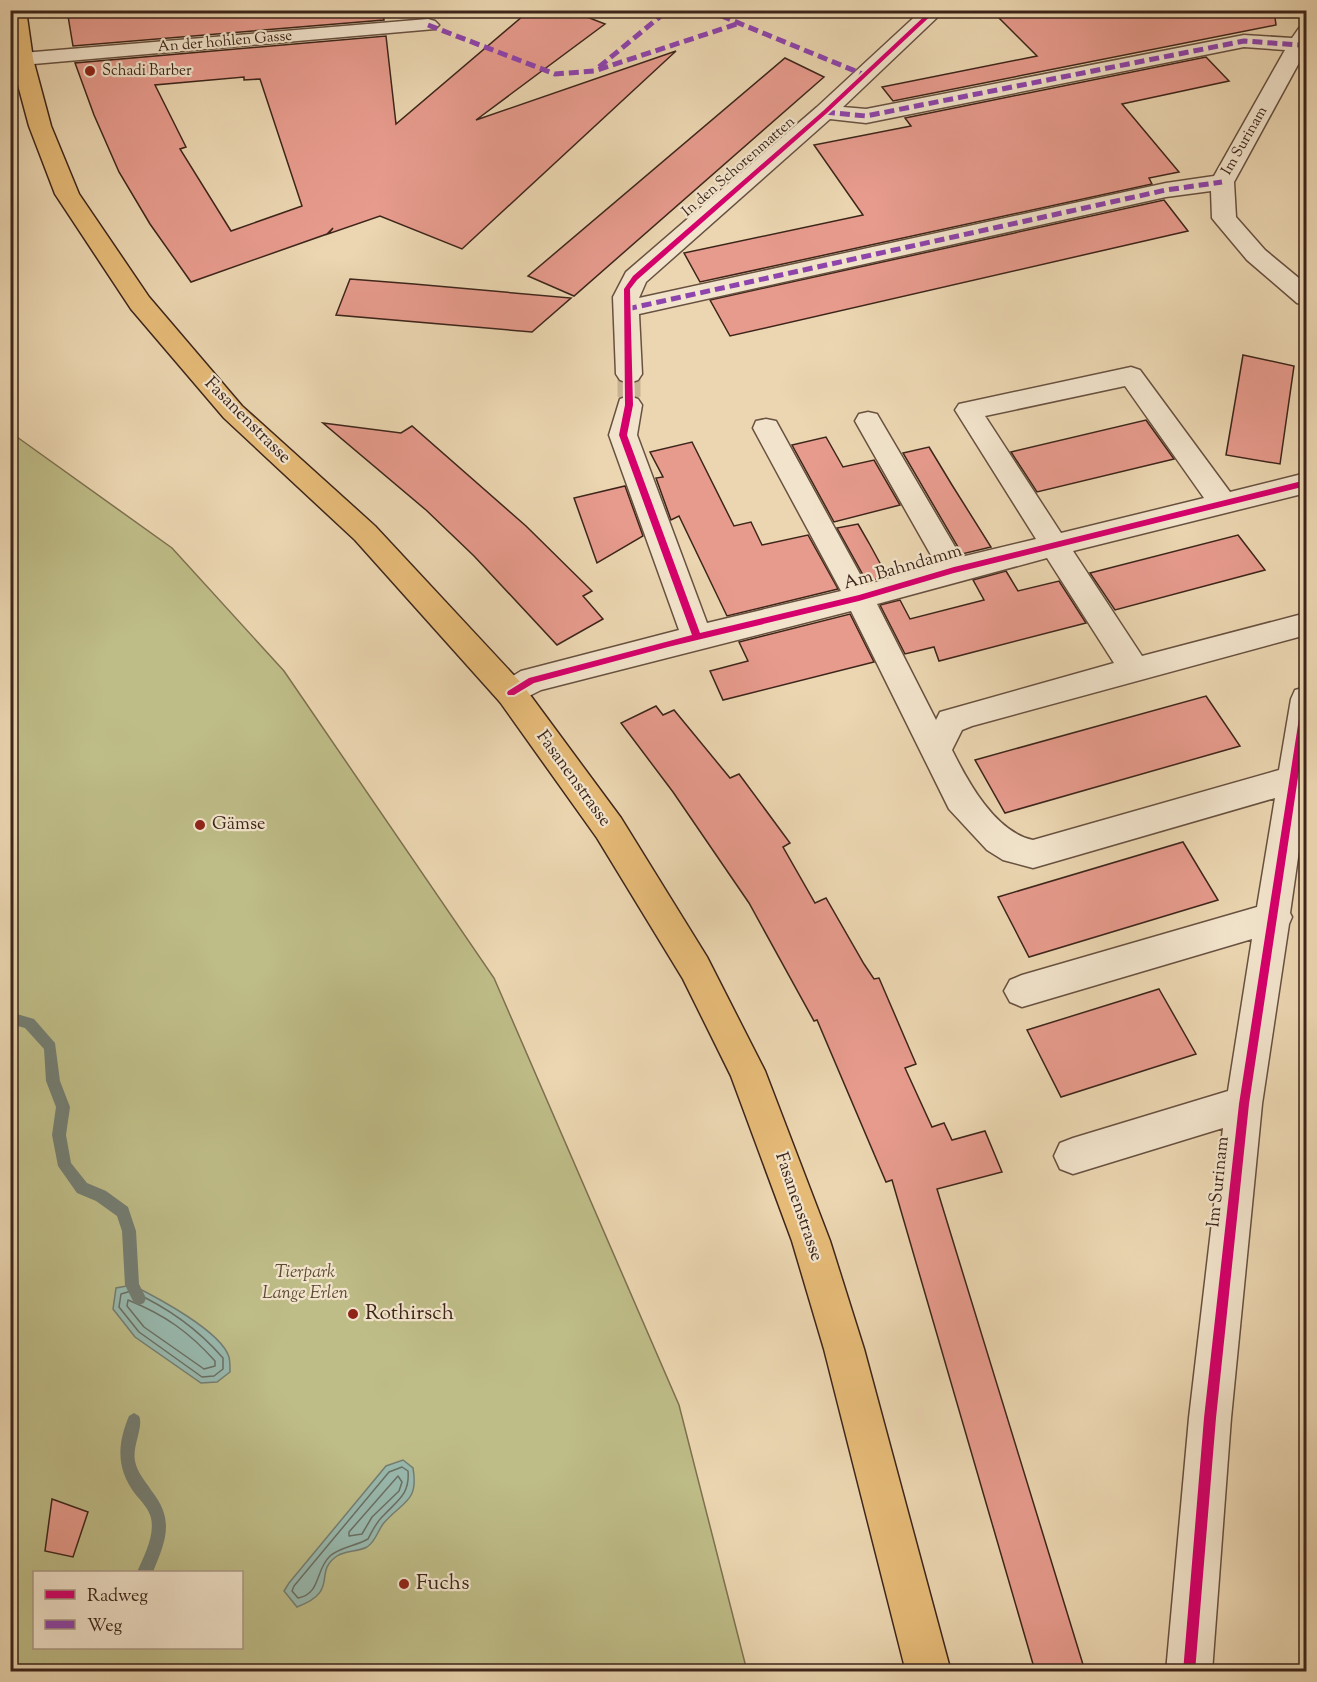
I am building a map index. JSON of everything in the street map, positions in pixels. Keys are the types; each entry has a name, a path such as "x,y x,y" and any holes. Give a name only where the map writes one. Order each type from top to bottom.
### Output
{"main road":[{"name":"Fasanenstrasse","path":"15,10 22,59 40,126 67,194 140,303 233,412 365,533 511,693 573,776 640,875 695,968 747,1071 811,1241 844,1349 929,1671"}],"street":[{"name":"In den Schorenmatten","path":"629,374 627,289 634,278 825,112 935,10"},
{"name":"An der hohlen Gasse","path":"22,59 428,25"},
{"path":"825,112 866,116 1244,41 1303,38"},
{"name":"Im Surinam","path":"1303,38 1222,182 1224,218 1256,255 1306,297"},
{"path":"627,309 1166,189 1222,182"},
{"path":"1133,668 968,410 1131,376 1224,505"},
{"path":"629,405 622,435 697,637"},
{"path":"868,421 954,570"},
{"path":"766,428 859,598 937,748 960,799 999,840 1015,850 1033,854 1295,779"},
{"name":"Am Bahndamm","path":"511,693 532,680 859,598 954,570 1306,483"},
{"path":"937,748 951,721 1133,668 1306,624"},
{"name":"Im Surinam","path":"1189,1671 1210,1418 1244,1104 1275,917 1306,699"},
{"path":"1022,991 1275,917"},
{"path":"1073,1156 1244,1104"}],"green space":[{"name":"Tierpark Lange Erlen","path":"10,432 172,548 284,671 494,978 679,1405 747,1671 11,1671"}],"water":[{"path":"132,1285 186,1316 214,1336 229,1357 230,1372 217,1382 201,1383 135,1337 113,1309 116,1288"},
{"path":"403,1460 413,1468 414,1488 411,1495 383,1524 370,1545 341,1554 330,1562 318,1594 297,1607 284,1591 289,1583 386,1466"}],"building":[{"path":"67,10 383,10 384,20 73,46"},
{"path":"530,10 569,10 605,24 476,120 676,51 462,249 380,216 328,234 333,228 327,234 191,282 150,224 119,172 94,115 75,63 386,36 396,124","holes":["244,77 244,80 260,79 302,206 231,231 180,149 186,147 155,85"]},
{"path":"991,10 1274,10 1276,25 893,101 882,87 1037,56"},
{"path":"1206,57 1229,81 1122,104 1179,172 1149,178 1152,184 700,282 684,253 863,215 814,145 911,126 905,118"},
{"path":"785,58 824,77 574,296 528,276"},
{"path":"1164,200 1188,231 730,336 710,300"},
{"path":"350,279 571,298 532,332 336,315"},
{"path":"1243,355 1294,366 1280,464 1226,455"},
{"path":"1146,420 1174,459 1037,492 1011,452"},
{"path":"323,423 401,433 412,426 526,526 592,591 583,596 603,619 557,645 474,556 426,510"},
{"path":"826,437 843,467 874,460 900,505 834,522 792,445"},
{"path":"692,442 734,526 751,522 762,545 808,535 838,589 727,616 679,516 671,520 656,478 663,477 650,452"},
{"path":"929,447 991,547 962,554 903,453"},
{"path":"625,486 643,536 597,563 574,498"},
{"path":"858,524 887,576 867,582 837,528"},
{"path":"1238,535 1265,570 1115,610 1090,573"},
{"path":"1006,571 1018,591 1059,581 1086,623 939,661 934,647 905,654 880,605 900,600 910,619 984,600 973,580"},
{"path":"850,614 874,662 723,700 710,671 748,661 739,642"},
{"path":"1206,696 1240,746 1005,813 975,760"},
{"path":"656,706 663,715 674,710 730,778 739,774 790,843 783,847 815,903 826,898 864,964 874,979 879,978 916,1064 905,1068 932,1127 944,1123 952,1140 985,1131 1002,1172 937,1189 1085,1671 1035,1671 892,1180 886,1182 817,1020 814,1021 749,903 673,792 621,723"},
{"path":"1183,842 1218,900 1029,957 998,897"},
{"path":"1159,989 1196,1054 1061,1097 1027,1030"},
{"path":"52,1499 88,1512 73,1557 45,1551"}],"waterway":[{"path":"10,1018 29,1023 50,1047 53,1081 63,1107 59,1135 65,1166 82,1188 101,1196 123,1212 129,1231 132,1285 139,1298"},
{"path":"134,1421 126,1451 129,1468 132,1476 155,1508 160,1525 145,1571"}],"tunnel":[{"path":"629,374 629,405"}],"marked path":[{"path":"599,67 668,10"},
{"path":"707,10 865,75"},
{"path":"428,25 555,74 594,71 740,23"},
{"path":"825,112 866,116 1244,41 1300,45"},
{"path":"627,309 1166,190 1222,182"}],"cycle path":[{"path":"697,637 623,435 629,405 627,289 635,278 825,112 935,10"},
{"path":"511,693 532,680 668,644 859,598 954,570 1306,483"},
{"path":"1189,1672 1210,1418 1244,1104 1306,699"}],"place":[{"name":"Schadi Barber","path":"90,71"},
{"name":"Gämse","path":"200,825"},
{"name":"Rothirsch","path":"353,1314"},
{"name":"Fuchs","path":"404,1584"}]}
